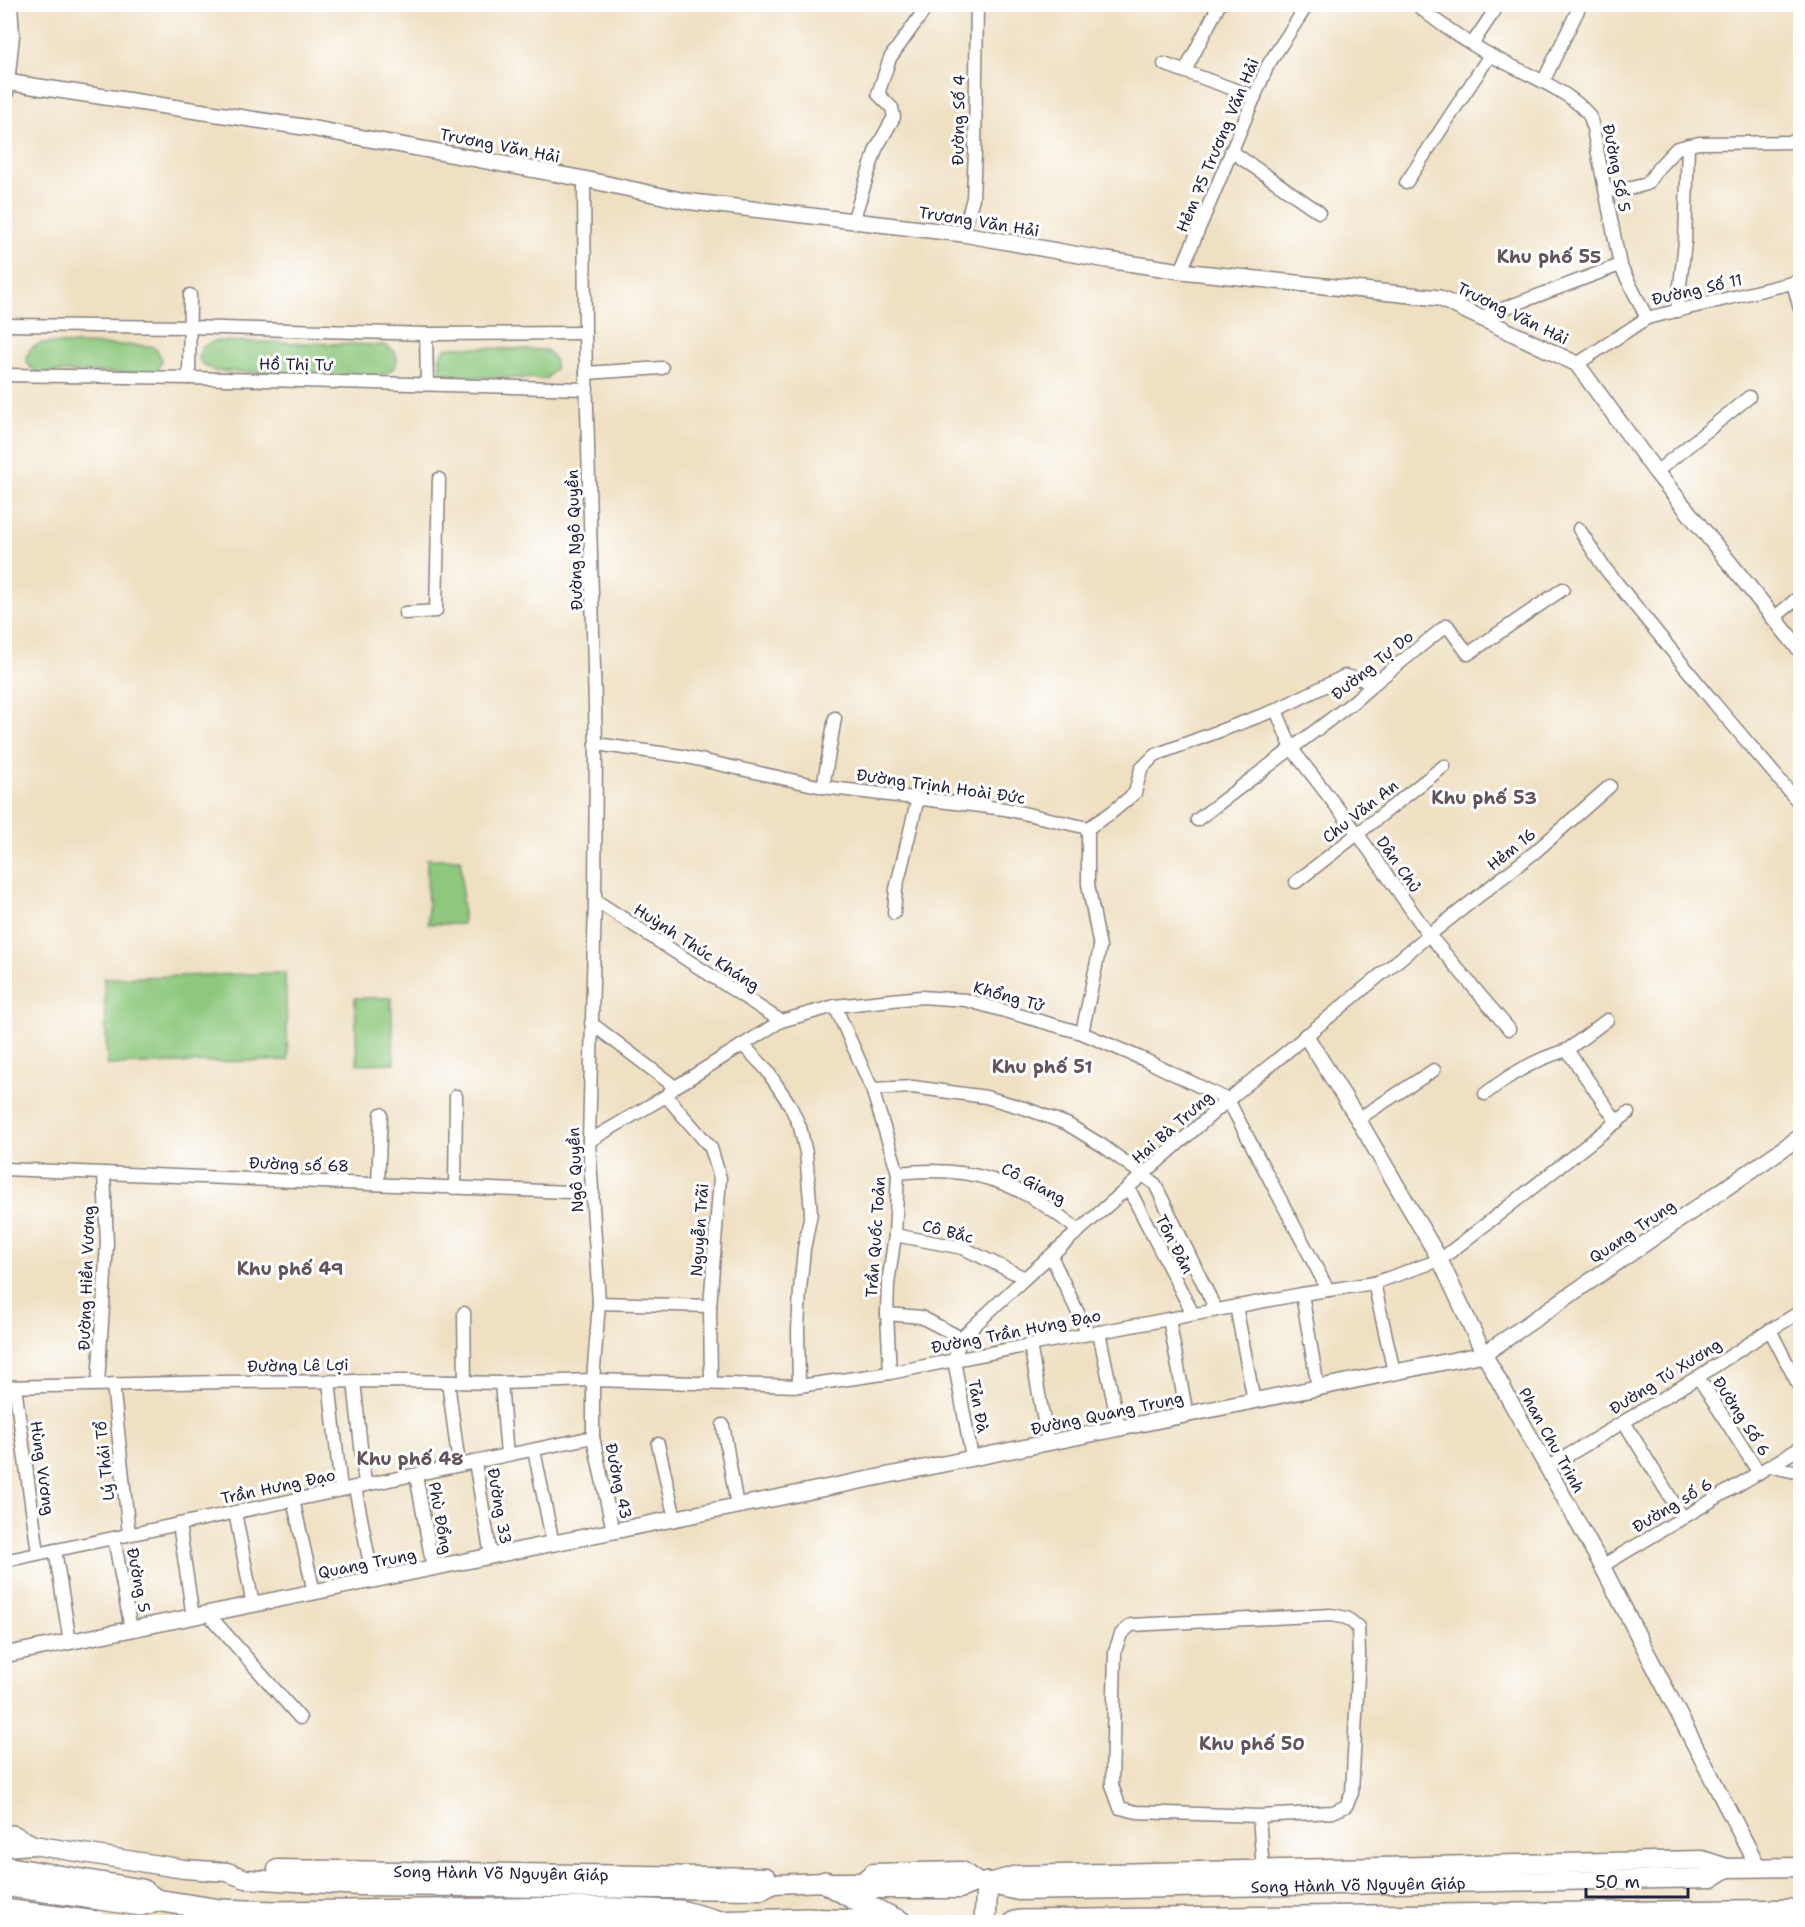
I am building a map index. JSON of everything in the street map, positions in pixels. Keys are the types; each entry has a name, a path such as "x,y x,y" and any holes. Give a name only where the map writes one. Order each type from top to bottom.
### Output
{"highway":[{"path":"4,1867 59,1885"},
{"path":"825,1882 901,1923"},
{"path":"982,1882 985,1923"},
{"path":"4,1885 59,1885 142,1890 156,1900 220,1910 276,1912 583,1908 680,1911 715,1922 807,1919 878,1923"},
{"path":"52,1923 59,1885"},
{"path":"4,1910 96,1923"},
{"path":"1015,1923 1020,1921 1199,1917 1800,1910"}],"main road":[{"path":"5,87 8,4"},
{"path":"4,1834 14,1835 33,1845"},
{"path":"4,1847 33,1845"},
{"name":"Song Hành Võ Nguyên Giáp","path":"33,1845 184,1869 227,1872 247,1869 637,1874 766,1877 773,1884 862,1882 873,1873 962,1871 982,1882 1019,1891 1699,1879 1711,1878 1727,1868"},
{"name":"Song Hành Võ Nguyên Giáp","path":"982,1882 1017,1875 1702,1860 1727,1868 1800,1867"}],"street":[{"name":"Đường Số 4","path":"963,234 973,198 977,4"},
{"name":"Hẻm 75 Trương Văn Hải","path":"1181,271 1268,65 1308,4"},
{"name":"Đường Số 5","path":"1416,4 1437,22 1472,44 1543,82 1587,111 1591,119 1620,265 1647,318"},
{"path":"1472,44 1498,4"},
{"path":"1543,82 1581,4"},
{"path":"853,221 876,149 894,117 892,108 878,94 890,58 928,5"},
{"path":"1185,71 1219,5"},
{"path":"1406,183 1490,55"},
{"path":"1164,64 1255,96"},
{"name":"Trương Văn Hải","path":"5,87 310,128 584,178 685,201 963,234 1181,271 1439,298 1577,364 1656,472 1800,651"},
{"path":"1606,191 1647,184 1677,148 1688,145 1800,142"},
{"path":"1677,311 1685,242 1688,145"},
{"path":"1231,151 1319,212"},
{"name":"Đường Ngô Quyền","path":"584,178 585,333 596,744 596,900"},
{"path":"1478,318 1620,265"},
{"path":"1797,282 1800,309"},
{"name":"Đường Số 11","path":"1577,364 1647,318 1797,282"},
{"path":"189,378 190,295"},
{"name":"Hồ Thị Tư","path":"4,325 190,327 426,334 585,333"},
{"path":"426,334 427,384"},
{"path":"586,373 662,368"},
{"name":"Hồ Thị Tư","path":"4,375 587,389"},
{"path":"1656,472 1749,397"},
{"path":"405,613 436,611 439,479"},
{"path":"1579,530 1603,566 1800,804"},
{"name":"Đường Tự Do","path":"1197,820 1352,703 1447,626 1468,654 1563,588"},
{"path":"1774,618 1800,596"},
{"path":"1082,1034 1100,947 1088,885 1088,828 1135,793 1141,769 1155,755 1275,710 1345,676 1376,682"},
{"name":"Dân Chủ","path":"1275,710 1292,749 1357,833 1429,934 1509,1029"},
{"path":"823,787 835,718"},
{"name":"Đường Trịnh Hoài Đức","path":"596,744 682,756 823,787 1005,809 1088,828"},
{"name":"Chu Văn An","path":"1296,882 1444,766"},
{"name":"Hẻm 16","path":"1429,934 1535,852 1610,786"},
{"path":"894,913 896,889 918,798"},
{"name":"Huỳnh Thúc Kháng","path":"596,900 781,1021"},
{"name":"Ngô Quyền","path":"593,1437 593,1380 599,1303 589,1141 596,900"},
{"name":"Hai Bà Trưng","path":"954,1360 962,1338 1025,1278 1228,1100 1429,934"},
{"name":"Khổng Tử","path":"589,1141 671,1092 781,1021 834,1006 921,998 966,1000 1082,1034 1145,1060 1228,1100"},
{"name":"Trần Quốc Toản","path":"834,1006 872,1089 898,1173 895,1235 888,1284 890,1373"},
{"path":"1485,1094 1523,1067 1550,1054 1567,1050 1607,1020"},
{"name":"Nguyễn Trãi","path":"591,1023 671,1092 711,1148 720,1178 710,1306 711,1383"},
{"name":"Phan Chu Trinh","path":"1306,1036 1358,1119 1440,1260 1484,1354 1602,1566 1758,1867"},
{"path":"743,1046 766,1069 790,1105 800,1127 806,1153 811,1213 804,1249 800,1290 799,1386"},
{"path":"1567,1050 1617,1122"},
{"path":"1358,1119 1434,1070"},
{"path":"872,1089 913,1087 986,1096 1067,1124 1103,1146 1155,1184 1216,1310"},
{"path":"455,1188 456,1096"},
{"path":"1228,1100 1328,1290"},
{"name":"Đường Trần Hưng Đạo","path":"593,1380 799,1386 890,1373 1030,1344 1374,1283 1440,1260 1628,1113"},
{"path":"378,1184 381,1114"},
{"name":"Quang Trung","path":"1484,1354 1800,1137"},
{"name":"Đường số 68","path":"4,1169 593,1193"},
{"name":"Cô Giang","path":"898,1173 951,1170 985,1176 1057,1212 1079,1231"},
{"name":"Đường Hiền Vương","path":"98,1384 107,1244 104,1173"},
{"name":"Tôn Đản","path":"1128,1189 1193,1314"},
{"name":"Cô Bắc","path":"895,1235 963,1248 1025,1278"},
{"path":"1051,1256 1093,1333 1119,1428"},
{"path":"1374,1283 1394,1372"},
{"path":"1302,1294 1318,1388"},
{"path":"599,1303 710,1306"},
{"path":"1236,1306 1254,1401"},
{"name":"Đường Tú Xương","path":"1547,1468 1800,1312"},
{"path":"464,1313 465,1382"},
{"path":"887,1314 921,1317 962,1338"},
{"path":"1170,1319 1187,1415"},
{"path":"1770,1330 1800,1388"},
{"path":"1030,1344 1048,1443"},
{"name":"Đường Quang Trung","path":"737,1506 1484,1354"},
{"name":"Tản Đà","path":"954,1360 972,1458"},
{"name":"Đường Số 6","path":"1698,1377 1765,1469 1800,1473"},
{"name":"Đường Lê Lợi","path":"10,1387 329,1381 501,1383 593,1380"},
{"path":"329,1381 341,1490"},
{"path":"354,1381 360,1486 373,1580"},
{"path":"448,1382 459,1465"},
{"path":"501,1383 507,1455"},
{"name":"Lý Thái Tổ","path":"113,1384 129,1534"},
{"name":"Hùng Vương","path":"10,1387 38,1553"},
{"path":"1624,1422 1683,1518"},
{"path":"723,1425 737,1506"},
{"name":"Trần Hưng Đạo","path":"4,1561 593,1437"},
{"name":"Đường 43","path":"593,1437 613,1531"},
{"path":"658,1444 675,1519"},
{"name":"Đường số 6","path":"1602,1566 1800,1448"},
{"path":"534,1450 553,1544"},
{"name":"Đường 33","path":"475,1462 491,1556"},
{"name":"Phù Đổng","path":"416,1475 433,1568"},
{"path":"294,1500 314,1592"},
{"name":"Quang Trung","path":"4,1655 737,1506"},
{"path":"236,1512 253,1605"},
{"path":"179,1524 200,1615 300,1718"},
{"name":"Đường 5","path":"114,1538 131,1629"},
{"path":"54,1550 69,1642"},
{"path":"1331,1615 1347,1618 1358,1628 1359,1655 1352,1793 1346,1806 1333,1812 1259,1816 1137,1812 1120,1808 1112,1785 1115,1651 1121,1634 1131,1625 1331,1615"},
{"path":"1259,1816 1263,1870"}],"green space":[{"path":"215,341 384,345 395,354 397,363 390,371 377,376 215,371 201,363 199,357 202,347"},
{"path":"42,343 151,346 157,350 162,360 156,373 37,372 29,364 27,356 32,348"},
{"path":"446,348 545,350 553,358 555,369 546,379 446,376 440,371 440,356"},
{"path":"427,859 461,859 463,924 428,924"},
{"path":"285,973 288,1060 107,1065 104,978"},
{"path":"355,998 391,998 394,1063 357,1064"}],"district":[{"name":"Khu phố 55","path":"1549,257"},
{"name":"Khu phố 53","path":"1484,798"},
{"name":"Khu phố 51","path":"1042,1067"},
{"name":"Khu phố 49","path":"290,1269"},
{"name":"Khu phố 48","path":"410,1459"},
{"name":"Khu phố 50","path":"1252,1744"}]}
